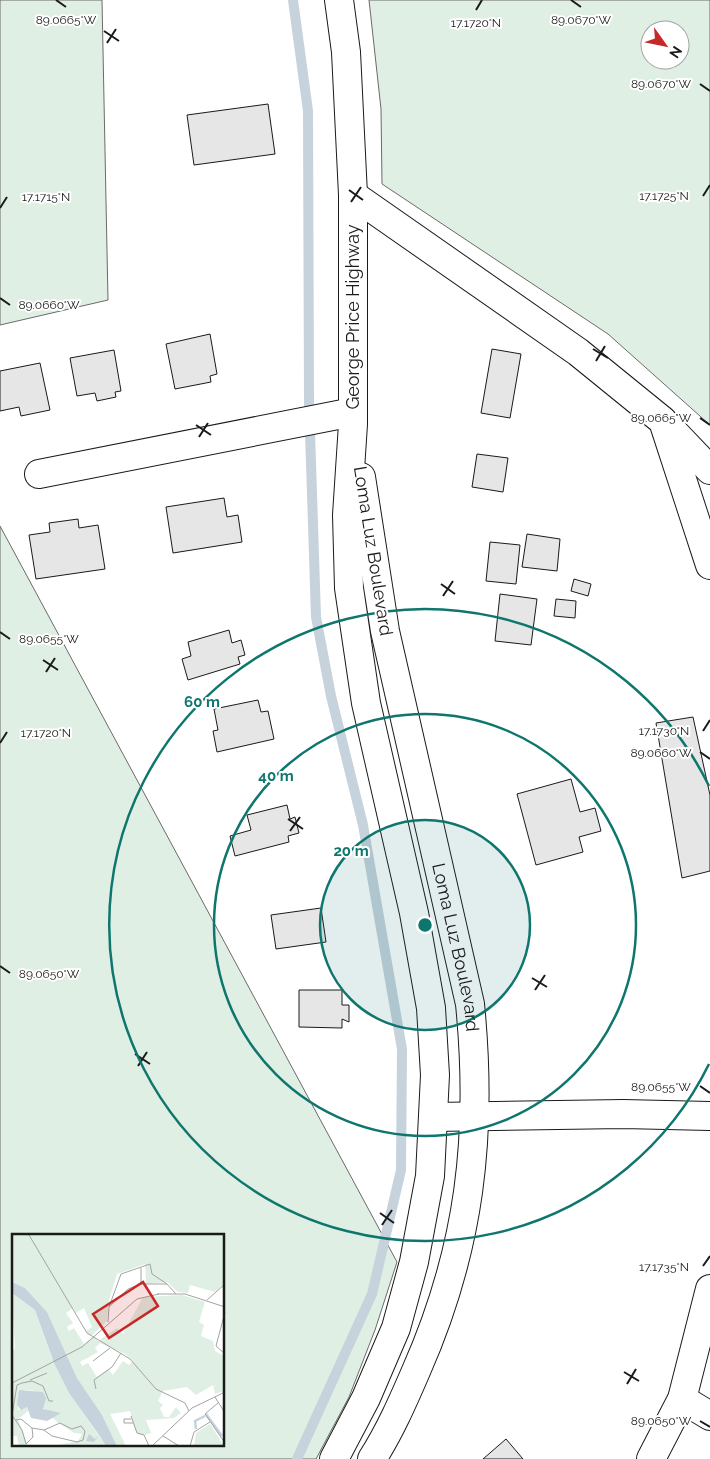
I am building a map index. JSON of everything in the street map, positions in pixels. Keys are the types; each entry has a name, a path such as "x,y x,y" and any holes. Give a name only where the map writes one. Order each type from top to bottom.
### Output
{"main road":[{"name":"George Price Highway","path":"339,0 346,52 353,196 353,418"},
{"path":"353,196 578,352 663,421 710,470"},
{"path":"39,474 353,418 347,516 349,588 366,703 414,912 431,1008 436,1075 430,1176 418,1243 396,1328 366,1398 334,1459"},
{"name":"Loma Luz Boulevard","path":"353,418 385,631 470,1004 475,1059 476,1116 469,1193 452,1275 435,1328 387,1435 372,1459"},
{"path":"663,421 710,565"},
{"path":"434,1117 623,1114 710,1116"},
{"path":"651,1459 682,1399 710,1290"},
{"path":"682,1399 710,1416"}],"green space":[{"path":"0,0 102,0 108,300 0,325"},
{"path":"369,0 710,0 710,425 608,334 382,184 381,109"},
{"path":"0,526 397,1262 375,1330 349,1397 316,1459 0,1459"}],"building":[{"path":"268,104 275,154 194,165 187,115"},
{"path":"210,334 217,374 210,376 211,382 175,389 166,344"},
{"path":"492,349 521,354 510,418 481,413"},
{"path":"114,350 121,391 115,392 116,397 97,401 95,393 77,396 70,358"},
{"path":"40,363 50,410 21,416 19,407 0,411 0,371"},
{"path":"477,454 508,458 503,492 472,487"},
{"path":"224,498 227,517 238,515 242,542 173,553 166,507"},
{"path":"78,519 79,528 98,525 105,569 36,579 29,535 50,532 49,523"},
{"path":"527,534 560,539 557,571 522,567"},
{"path":"490,542 520,545 516,584 486,581"},
{"path":"574,579 591,584 588,596 571,591"},
{"path":"500,594 537,599 531,645 495,641"},
{"path":"556,599 576,601 575,618 554,616"},
{"path":"229,630 232,643 241,640 245,655 238,657 240,664 188,680 182,659 191,656 188,642"},
{"path":"258,700 261,712 268,711 274,739 217,752 213,731 218,730 214,709"},
{"path":"693,717 710,795 710,871 682,878 656,723"},
{"path":"571,779 580,812 595,808 601,831 579,837 583,852 536,865 517,794"},
{"path":"287,805 290,819 295,817 299,833 288,836 289,842 235,856 230,836 251,830 247,815"},
{"path":"321,908 326,942 276,949 271,915"},
{"path":"299,990 342,990 342,1005 349,1005 349,1022 342,1019 342,1028 299,1027"},
{"path":"506,1439 523,1459 483,1459"}],"waterway":[{"path":"293,0 308,111 309,401 316,617 331,696 363,825 402,1049 401,1170 372,1294 297,1459"}]}
